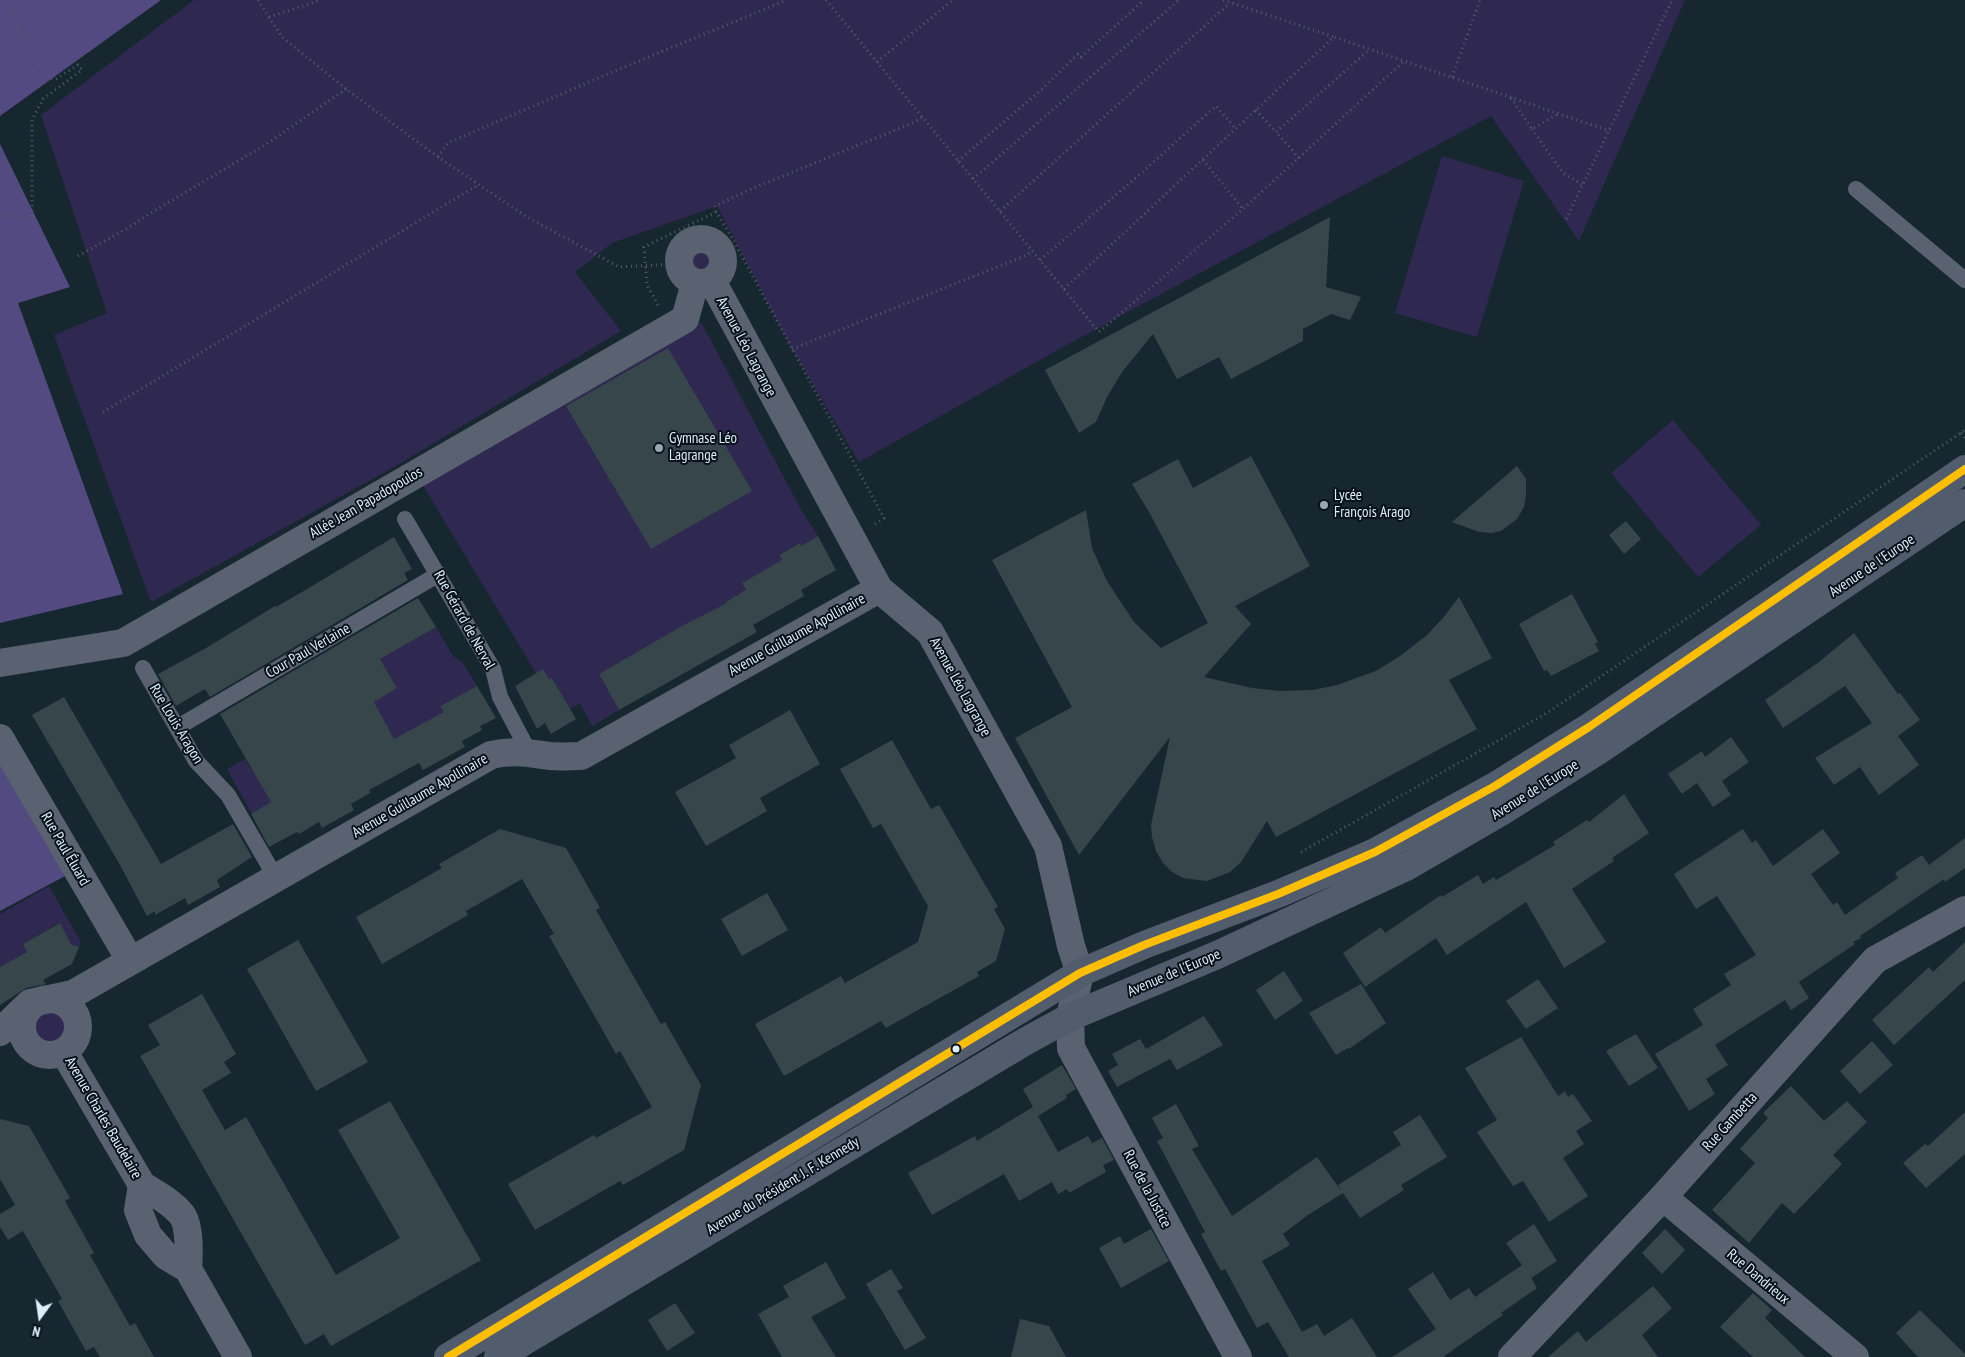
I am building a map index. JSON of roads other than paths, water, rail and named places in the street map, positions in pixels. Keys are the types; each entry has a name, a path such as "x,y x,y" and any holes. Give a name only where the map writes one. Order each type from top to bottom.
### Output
{"main road":[{"name":"Avenue de l'Europe","path":"1080,973 1144,945 1278,894 1376,852 1495,786 1590,727 1965,469"},
{"name":"Avenue de l'Europe","path":"1070,1017 1217,955 1408,866 1501,812 1598,751 1965,503"},
{"name":"Avenue du Président J. F. Kennedy","path":"448,1357 1080,973"},
{"name":"Avenue du Président J. F. Kennedy","path":"503,1356 1070,1017"}],"street":[{"name":"Avenue Léo Lagrange","path":"695,276 732,322 879,589 930,632 1048,846 1071,946 1080,973"},
{"name":"Allée Jean Papadopoulos","path":"0,663 124,643 685,318 695,276"},
{"name":"Avenue Guillaume Apollinaire","path":"0,1032 30,1003 73,994 491,755 510,751 551,756 581,756 879,589"},
{"name":"Rue Paul Éluard","path":"0,738 130,960"},
{"name":"Rue Gambetta","path":"1512,1357 1663,1197 1875,960 1965,910"},
{"path":"1070,1017 1080,973"},
{"path":"54,998 64,1002 73,1009 78,1019 78,1031 75,1042 58,1055 46,1056 36,1052 27,1044 22,1034 21,1024 25,1013 32,1004 42,1000 54,998"},
{"name":"Rue de la Justice","path":"1070,1017 1071,1048 1238,1357"},
{"path":"0,1042 27,1044"},
{"name":"Avenue Charles Baudelaire","path":"64,1052 142,1185 168,1201 184,1217 189,1248 188,1269"},
{"name":"Avenue Charles Baudelaire","path":"142,1185 138,1210 148,1235 166,1256 188,1269 238,1357"},
{"name":"Rue Dandrieux","path":"1663,1197 1854,1357"}],"lane":[{"path":"1856,189 1965,280"},
{"name":"Rue Gérard de Nerval","path":"405,519 493,669 500,696 530,752"},
{"name":"Cour Paul Verlaine","path":"178,727 439,574"},
{"name":"Rue Louis Aragon","path":"143,668 196,761 228,794 276,878"}],"place":[{"name":"Gymnase Léo Lagrange","path":"659,448"},
{"name":"Lycée François Arago","path":"1324,505"}]}
